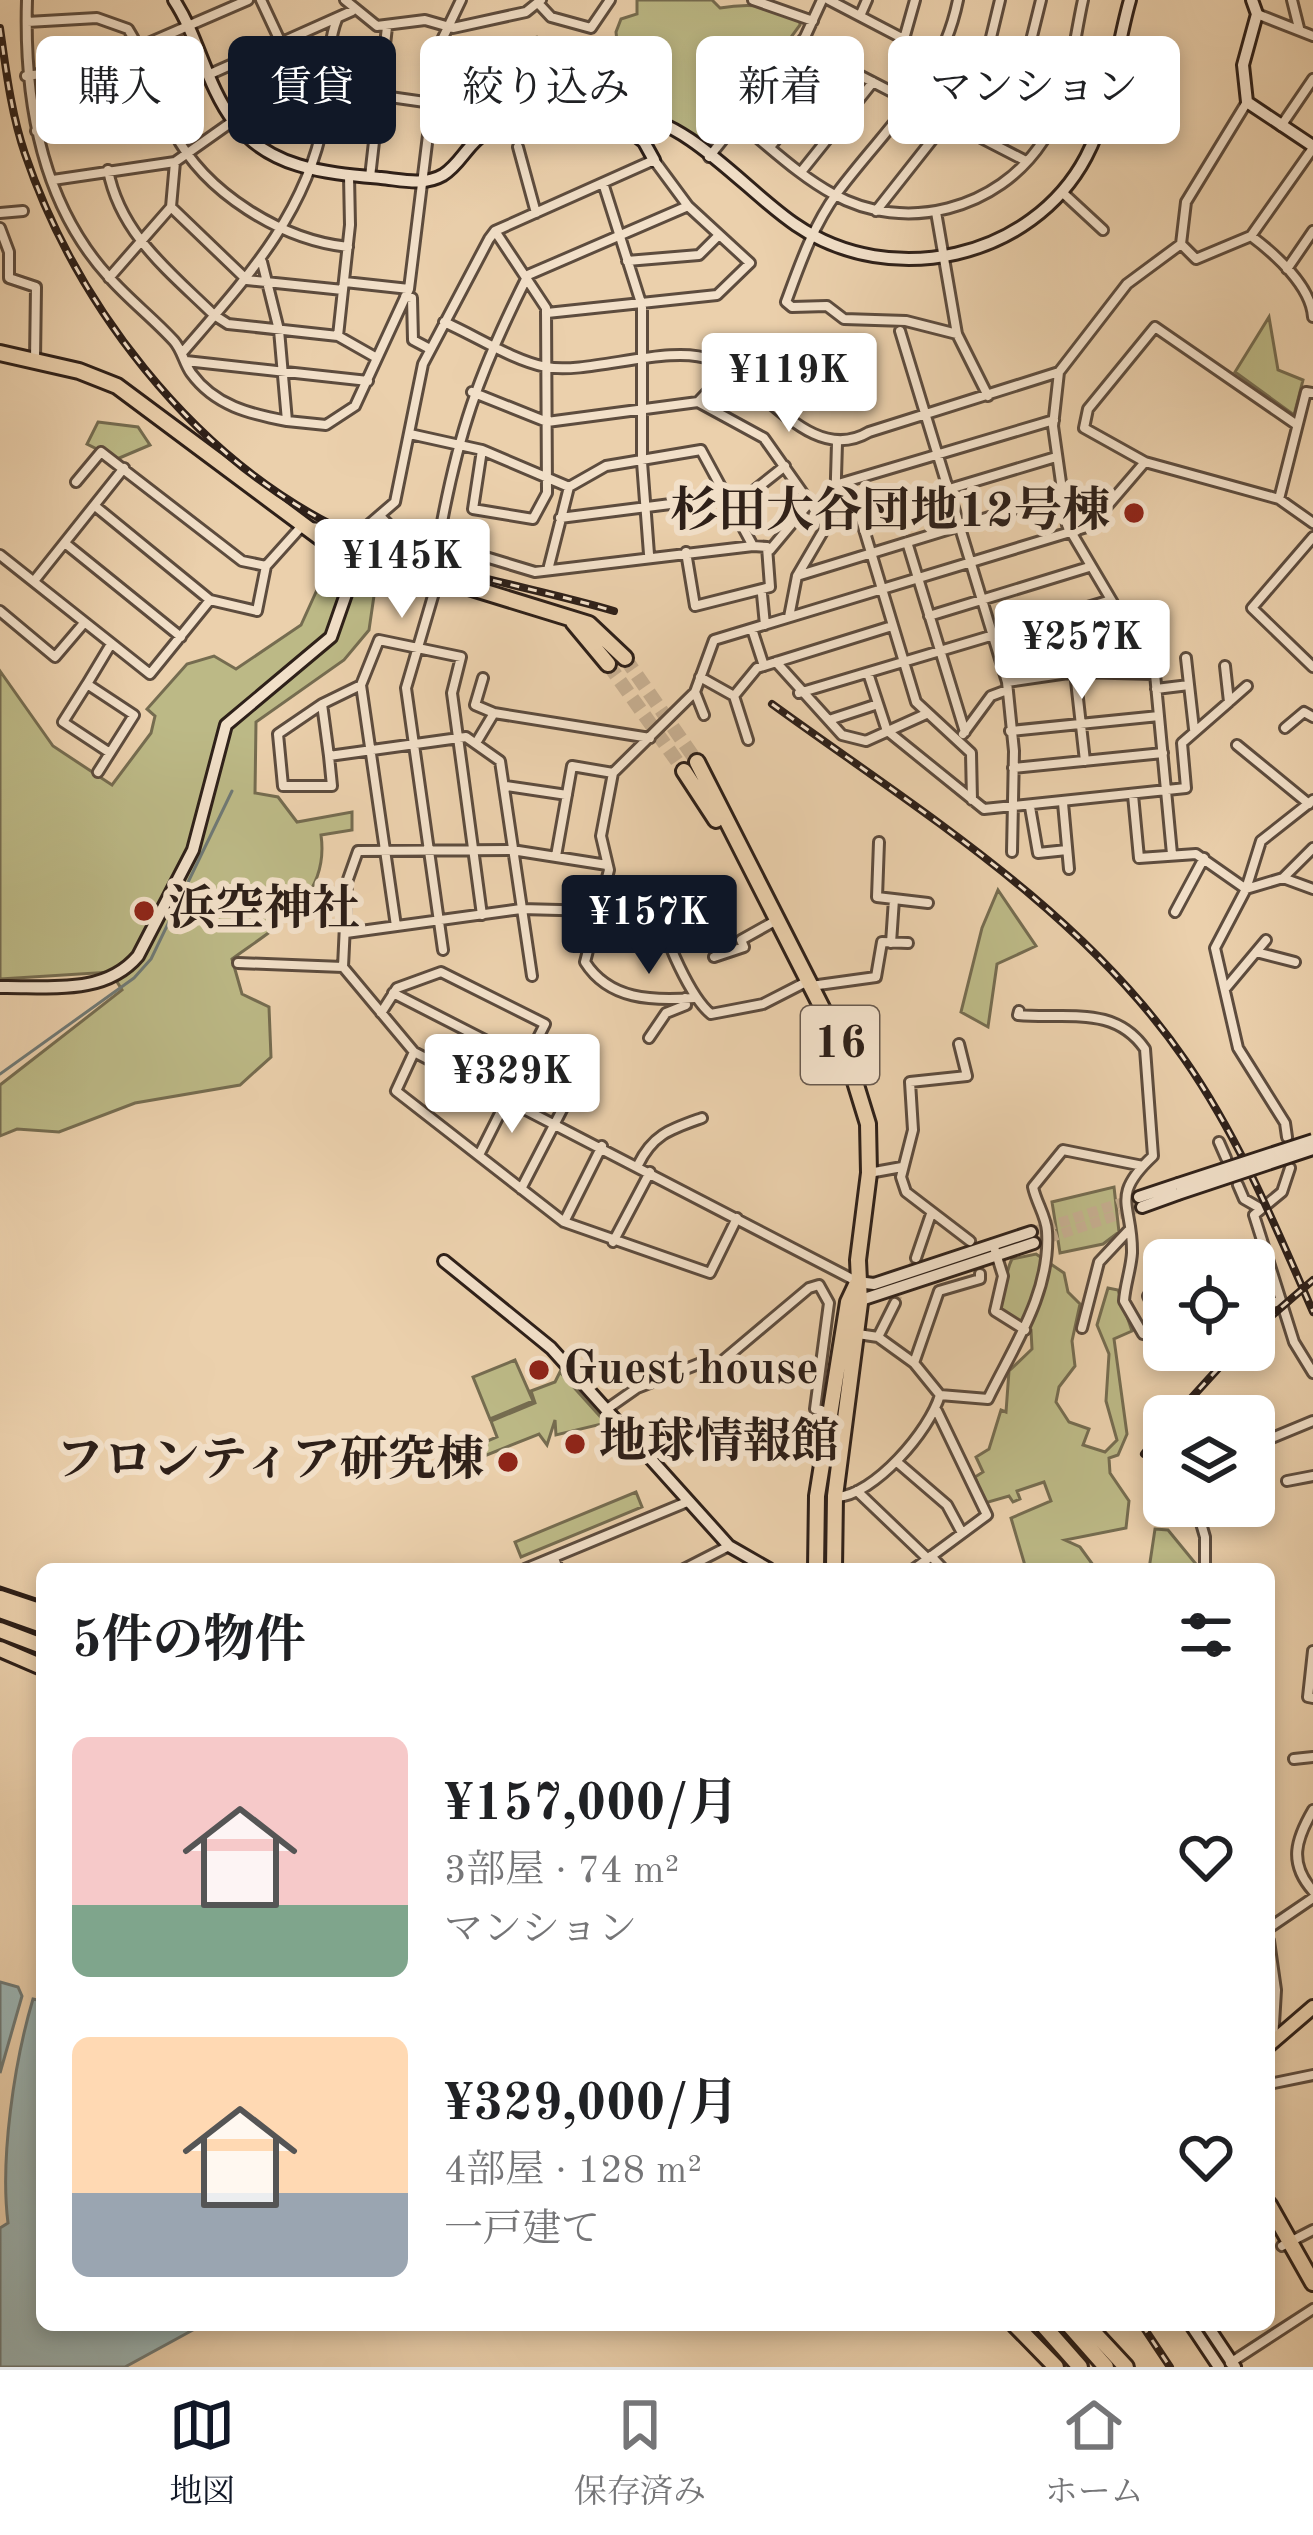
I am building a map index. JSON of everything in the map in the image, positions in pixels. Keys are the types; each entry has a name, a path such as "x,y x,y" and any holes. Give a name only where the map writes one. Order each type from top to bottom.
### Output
{"highway":[{"path":"0,353 117,386 301,527 359,557 589,624 625,658"},
{"path":"566,616 608,664"},
{"name":"16","path":"691,767 809,984 863,1098 869,1173 854,1302 817,1496 816,1563"},
{"name":"16","path":"834,1563 849,1333"},
{"path":"0,1598 36,1610"},
{"path":"0,1610 36,1623"},
{"path":"0,1630 36,1644"},
{"path":"0,1646 36,1661"},
{"path":"1275,2219 1313,2297"},
{"path":"1275,2229 1313,2283"},
{"path":"1025,2331 1059,2367"},
{"path":"1048,2331 1080,2367"},
{"path":"1074,2331 1106,2367"},
{"path":"1096,2331 1126,2367"}],"main road":[{"path":"1275,2040 1313,2007"}],"street":[{"path":"27,0 26,76 36,131"},
{"path":"175,0 228,112"},
{"path":"167,36 248,0"},
{"path":"261,0 278,36"},
{"path":"345,0 352,11 386,27 425,20 446,27 520,14 535,2 551,17 591,28 610,0"},
{"path":"444,36 461,0"},
{"path":"753,0 813,21"},
{"path":"804,36 826,0 898,36"},
{"path":"860,16 867,0"},
{"path":"905,36 916,0"},
{"path":"948,36 958,0"},
{"path":"991,36 1000,0"},
{"path":"1032,36 1041,0"},
{"path":"1075,36 1083,0"},
{"path":"1121,36 1130,0"},
{"path":"1172,854 1155,674 1069,534 1054,420 1059,372 1126,284 1181,244 1186,202 1246,102 1243,65 1256,14 1252,0"},
{"path":"1292,0 1299,28"},
{"path":"297,36 352,11"},
{"path":"1256,14 1313,36"},
{"path":"334,36 337,19"},
{"path":"27,22 111,20 132,36"},
{"path":"385,36 386,27"},
{"path":"208,75 228,66"},
{"path":"26,76 36,75"},
{"path":"864,78 888,89"},
{"path":"1281,126 1313,79"},
{"path":"801,172 873,82"},
{"path":"1181,244 1196,259 1252,236 1313,147 1246,102"},
{"path":"53,180 175,162 228,125"},
{"path":"672,131 812,234 873,257 945,257 1017,230 1063,193 1091,144"},
{"path":"888,131 835,196 812,234 786,302 792,307 826,306 844,319 906,321 957,334"},
{"path":"41,144 76,231 109,278 214,397 241,412 326,425 343,418 369,381 375,357 407,293 427,144"},
{"path":"182,144 215,185 281,229 309,243 348,247"},
{"path":"258,144 307,170 423,183 446,173 471,144"},
{"path":"183,357 262,262 316,144"},
{"path":"370,177 374,144"},
{"path":"547,313 642,306 727,290 750,263 688,206 645,144"},
{"path":"709,157 720,144"},
{"path":"766,144 835,196 876,211 936,212 973,200 1010,179 1036,144"},
{"path":"876,211 929,144"},
{"path":"992,144 1026,161"},
{"path":"518,147 536,212"},
{"path":"366,527 381,517 398,494 430,349 495,232 654,160"},
{"path":"109,278 171,207 175,162"},
{"path":"108,170 114,202 140,242 214,315 228,324 338,336 375,357"},
{"path":"338,336 348,247 349,176"},
{"path":"603,183 642,306 642,463 649,554"},
{"path":"1063,193 1103,230"},
{"path":"438,544 455,443 472,392 527,275 688,206"},
{"path":"171,207 247,280 407,293 412,298 413,340 430,349"},
{"path":"0,213 23,212"},
{"path":"936,212 957,334 988,396"},
{"path":"0,228 9,252 9,278 36,287 39,336 34,361"},
{"path":"1287,269 1313,231"},
{"path":"482,450 473,508 533,519 547,493 547,313 527,275 495,232"},
{"path":"627,261 699,255 719,234"},
{"path":"1252,236 1287,269 1313,305 1313,317"},
{"path":"262,262 279,330 287,422"},
{"path":"444,322 548,367 710,359 810,431 837,443 1059,372"},
{"path":"1297,425 1155,327 1088,409 1084,428 1145,462 1279,499 1313,523"},
{"path":"901,331 1007,686 1015,808 1012,852"},
{"path":"183,357 369,381"},
{"path":"698,402 727,371"},
{"path":"472,392 547,422 698,402 764,438 826,526"},
{"path":"1279,499 1306,392 1313,393"},
{"path":"835,485 1054,420"},
{"path":"410,434 482,450 569,488"},
{"path":"789,617 797,575 835,512 837,443"},
{"path":"548,570 569,488 606,466 701,450 753,545"},
{"path":"76,482 100,452 242,561 266,566"},
{"path":"826,526 1056,458"},
{"path":"908,943 882,942 876,977 809,984 763,1004 719,1015 689,998 651,1000 600,982 585,962 607,865 601,836 613,772 695,692 715,640 1069,534 1100,518 1145,462"},
{"path":"732,508 785,466"},
{"path":"34,581 124,468"},
{"path":"797,575 1061,495"},
{"path":"560,518 726,496"},
{"path":"686,552 694,606 762,594 770,587 770,550 810,502"},
{"path":"95,506 210,600 257,611 266,566 301,527 329,528 352,538"},
{"path":"860,516 902,664 926,714 971,753 972,802"},
{"path":"381,517 393,529 535,572 649,554 753,545 770,550"},
{"path":"1313,537 1252,608 1313,668"},
{"path":"907,542 965,732"},
{"path":"66,544 181,637"},
{"path":"0,555 149,674 210,600"},
{"path":"0,987 97,984 128,969 193,850 226,725 331,637 359,557"},
{"path":"929,616 1089,567"},
{"path":"438,579 406,688 443,950"},
{"path":"762,594 765,625"},
{"path":"799,693 1111,601"},
{"path":"0,611 55,657 84,623"},
{"path":"1037,656 1035,647 1124,620"},
{"path":"734,696 764,666 892,626"},
{"path":"752,628 764,666"},
{"path":"395,926 362,685 379,640 460,657 452,693 482,914"},
{"path":"110,753 63,722 111,644"},
{"path":"1186,658 1195,730"},
{"path":"776,662 799,693 842,735 866,741 926,714"},
{"path":"1225,666 1229,702"},
{"path":"957,741 991,696 1007,686 1075,672 1155,674"},
{"path":"1075,672 1085,761"},
{"path":"868,673 888,732 984,809 1186,788 1182,743 1247,686"},
{"path":"700,676 734,696 748,740"},
{"path":"483,678 475,705 494,713 651,738"},
{"path":"87,683 134,715 98,772"},
{"path":"322,704 332,786 284,785 278,734 322,704 362,685"},
{"path":"1156,689 1189,685"},
{"path":"695,692 704,716"},
{"path":"829,720 878,704"},
{"path":"1285,728 1304,712 1313,717"},
{"path":"476,743 494,713"},
{"path":"1010,731 1159,716"},
{"path":"329,756 458,738 476,743 500,761 532,976"},
{"path":"1237,745 1311,802 1261,841 1246,890 1215,948 1243,1059 1285,1124 1288,1137"},
{"path":"1013,768 1163,753"},
{"path":"556,856 572,766 613,772"},
{"path":"506,786 567,795"},
{"path":"1133,795 1139,858 1172,854 1204,858 1246,890"},
{"path":"1063,803 1069,869"},
{"path":"1030,807 1038,853 1067,850"},
{"path":"879,842 877,897 928,903"},
{"path":"344,968 347,882 358,851 428,846 512,850 607,865"},
{"path":"1246,890 1283,878 1309,858 1313,848"},
{"path":"1175,912 1204,858"},
{"path":"1283,878 1313,890"},
{"path":"892,943 894,899"},
{"path":"346,934 521,909 598,910"},
{"path":"649,1038 666,1013 686,1005 689,998 662,926 662,912"},
{"path":"713,957 744,947 741,940 775,921"},
{"path":"1225,989 1266,940"},
{"path":"1256,952 1295,962"},
{"path":"238,963 324,962 344,968 414,1052 857,1282 874,1284 995,1251"},
{"path":"381,1013 393,993 441,972 545,1024 479,1155"},
{"path":"393,993 526,1060"},
{"path":"1018,1011 1051,1018 1099,1015 1142,1042 1153,1156 1133,1174 1123,1200 1132,1256 1124,1301 1143,1334"},
{"path":"959,1044 967,1076 910,1082 913,1130 902,1167 906,1192 970,1240"},
{"path":"414,1052 396,1091 564,1222 710,1273 738,1217"},
{"path":"520,1189 567,1100 561,1085"},
{"path":"638,1165 649,1143 663,1132 702,1118"},
{"path":"1140,1202 1313,1140"},
{"path":"1219,1142 1226,1158"},
{"path":"564,1222 602,1146"},
{"path":"1178,1189 1313,1149"},
{"path":"849,1333 878,1337 914,1363 940,1395 988,1399 1025,1330 1047,1245 1034,1180 1063,1150 1143,1166"},
{"path":"869,1173 902,1167"},
{"path":"1262,1239 1254,1215 1258,1207 1282,1192 1290,1168"},
{"path":"613,1242 650,1172"},
{"path":"1238,1185 1244,1199 1258,1207"},
{"path":"916,1258 931,1214"},
{"path":"1082,1328 1100,1262 1128,1231"},
{"path":"854,1302 1032,1238"},
{"path":"995,1251 1003,1276 995,1311 999,1319 1025,1330"},
{"path":"444,1261 528,1327 730,1546 759,1563"},
{"path":"914,1363 939,1291 980,1279 980,1274"},
{"path":"1275,1283 1294,1342 1313,1373"},
{"path":"607,1408 637,1388 706,1361 714,1368 809,1288 819,1285 829,1303 815,1409 820,1410"},
{"path":"1275,1302 1280,1300"},
{"path":"878,1337 895,1303"},
{"path":"835,1496 857,1491 897,1462 938,1411 940,1395"},
{"path":"922,1563 987,1515 938,1411"},
{"path":"1275,1437 1313,1421"},
{"path":"897,1462 946,1505 961,1531"},
{"path":"1287,1481 1313,1476"},
{"path":"857,1491 936,1563"},
{"path":"541,1563 687,1502"},
{"path":"1202,1527 1205,1563"},
{"path":"696,1563 730,1546"},
{"path":"554,1558 556,1563"},
{"path":"1313,1651 1308,1697 1313,1698"},
{"path":"1294,1759 1313,1757"},
{"path":"1275,1923 1313,1894 1300,1877 1295,1842 1313,1810"},
{"path":"1275,2083 1313,2074"},
{"path":"1286,2244 1313,2230"},
{"path":"1227,2366 1313,2309"},
{"path":"1196,2331 1227,2366"},
{"path":"1210,2331 1227,2366"}],"shaded area":[{"path":"637,0 712,0 720,8 781,10 800,18 800,25 792,36 696,36 696,136 672,122 672,36 616,36 621,19 637,14"},
{"path":"1269,317 1278,370 1303,380 1294,415 1235,372"},
{"path":"98,422 138,427 150,445 117,459 87,444"},
{"path":"331,559 377,575 369,630 344,660 256,722 255,793 278,797 297,822 352,812 352,830 321,835 317,877 297,909 232,959 242,994 269,1007 271,1057 240,1085 135,1103 59,1132 17,1129 0,1136 0,1085 122,990 111,972 0,979 0,671 53,746 112,785 151,733 155,716 147,709 187,664 214,656 236,669 301,625"},
{"path":"998,890 1036,946 997,964 988,1027 961,1012 982,928"},
{"path":"1114,1187 1119,1232 1103,1244 1060,1253 1052,1202"},
{"path":"1036,1254 1064,1273 1068,1292 1080,1304 1072,1341 1075,1366 1059,1387 1056,1402 1069,1422 1089,1429 1083,1445 1105,1452 1117,1440 1106,1401 1109,1354 1097,1325 1108,1288 1118,1290 1132,1331 1114,1339 1127,1434 1118,1455 1109,1458 1110,1473 1129,1501 1126,1528 1065,1540 1080,1547 1092,1563 1024,1563 1011,1518 1051,1501 1044,1482 1017,1491 1020,1499 1013,1502 1009,1496 985,1503 975,1477 983,1472 976,1457 989,1449 1001,1410 1006,1412 1009,1371 1032,1349 1031,1330 1002,1315 998,1306 1012,1259"},
{"path":"515,1360 533,1401 490,1419 473,1377"},
{"path":"560,1372 606,1423 556,1435 555,1420 547,1445 539,1434 452,1469 447,1458 497,1437 491,1421 535,1403 531,1391 555,1382"},
{"path":"636,1492 642,1507 521,1557 515,1542"},
{"path":"1155,1529 1168,1530 1195,1563 1150,1563"}],"water":[{"path":"0,1982 18,1987 22,1996 0,2073"},
{"path":"36,2000 36,2331 191,2331 125,2367 0,2367 0,2228 8,2223 7,2141 20,2052"}],"waterway":[{"path":"0,1074 134,978 151,959 232,791"}],"tunnel":[{"path":"625,658 697,762"},
{"path":"608,664 684,771"},
{"path":"1031,1232 1139,1197"},
{"path":"1034,1243 1142,1207"},
{"path":"895,1303 916,1258"}],"tram line":[{"path":"0,1587 36,1599"}],"railway":[{"path":"0,28 16,123 47,210 107,318 186,416 281,495 334,526 436,565 614,611"},
{"path":"772,704 994,865 1097,956 1143,1006 1185,1060 1222,1120 1313,1312"},
{"path":"1275,1313 1313,1280"},
{"path":"1194,1395 1216,1371"},
{"path":"1146,2331 1170,2367"}],"place":[{"name":"杉田大谷団地12号棟","path":"1134,513"},
{"name":"浜空神社","path":"144,911"},
{"name":"Guest house","path":"539,1370"},
{"name":"地球情報館","path":"575,1444"},
{"name":"フロンティア研究棟","path":"508,1462"}]}
